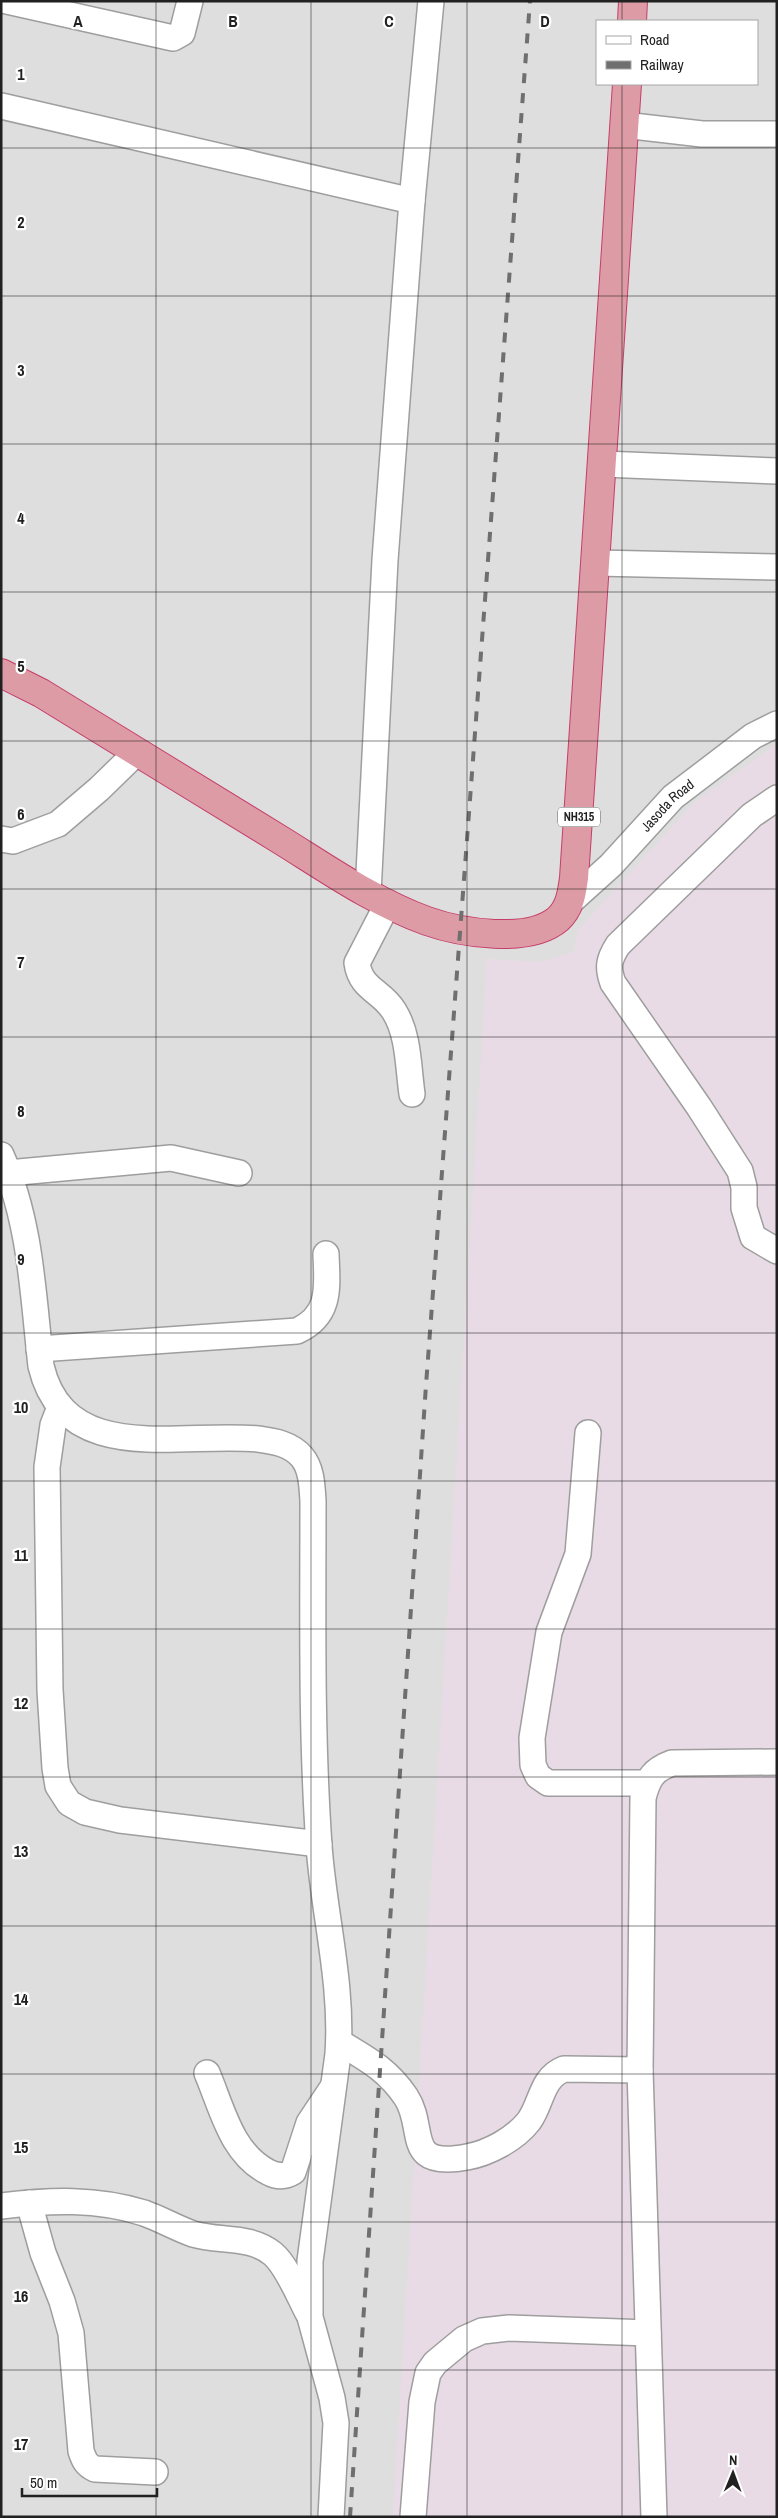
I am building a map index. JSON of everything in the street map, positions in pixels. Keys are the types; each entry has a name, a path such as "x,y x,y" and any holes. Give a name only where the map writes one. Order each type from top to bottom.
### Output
{"highway":[{"path":"632,20 633,1"},
{"name":"NH315","path":"571,901 584,754 627,85"},
{"path":"1,673 41,693 378,898 427,921 460,930 507,933 526,932 544,928 559,918 571,901"}],"street":[{"path":"7,1 173,38 182,33 190,1"},
{"path":"412,1094 402,1027 394,1010 384,998 363,983 357,964 378,898 385,560 412,200 431,1"},
{"path":"1,106 412,200"},
{"path":"624,125 702,134 777,134"},
{"path":"603,464 777,471"},
{"path":"597,563 777,567"},
{"name":"Jasoda Road","path":"571,901 611,865 672,797 753,736 777,724"},
{"path":"1,839 13,841 58,824 99,789 136,752"},
{"path":"777,798 752,815 618,945 611,956 608,970 614,982 740,1171 744,1188 744,1208 753,1236 777,1252"},
{"path":"239,1173 171,1158 5,1164 19,1202 27,1238 45,1386 60,1407 80,1425 104,1434 136,1439 246,1438 290,1446 303,1458 310,1475 313,1501 313,1734 319,1844 340,2022 334,2085 310,2261 310,2317"},
{"path":"39,1349 297,1331 316,1320 323,1306 327,1293 326,1254"},
{"path":"60,1407 53,1426 47,1467 50,1690 58,1786 69,1803 85,1812 120,1820 319,1844"},
{"path":"588,1433 579,1545 573,1572 549,1632 532,1738 533,1765 538,1776 548,1783 647,1783"},
{"path":"654,2517 640,2070 643,1798 647,1783 658,1768 672,1763 777,1762"},
{"path":"339,2042 380,2066 407,2099 419,2146 434,2158 448,2160 476,2155 510,2138 529,2120 547,2082 554,2073 564,2069 640,2070"},
{"path":"207,2072 235,2140 245,2156 257,2166 281,2176 288,2176 293,2172 309,2123 334,2085"},
{"path":"1,2206 71,2200 103,2203 142,2212 193,2234 258,2244 274,2255 281,2264 310,2317 332,2398 336,2423 332,2517"},
{"path":"29,2203 43,2253 62,2301 71,2333 81,2451 84,2460 88,2466 95,2469 155,2472"},
{"path":"413,2517 422,2402 428,2373 435,2363 464,2339 482,2331 509,2328 648,2333"}],"shaded area":[{"path":"1,1 777,1 777,2517 1,2517"},
{"path":"777,744 777,2517 393,2517 487,959 543,962 575,951 578,930 695,802"}],"railway":[{"path":"350,2517 426,1385 530,1"}]}
